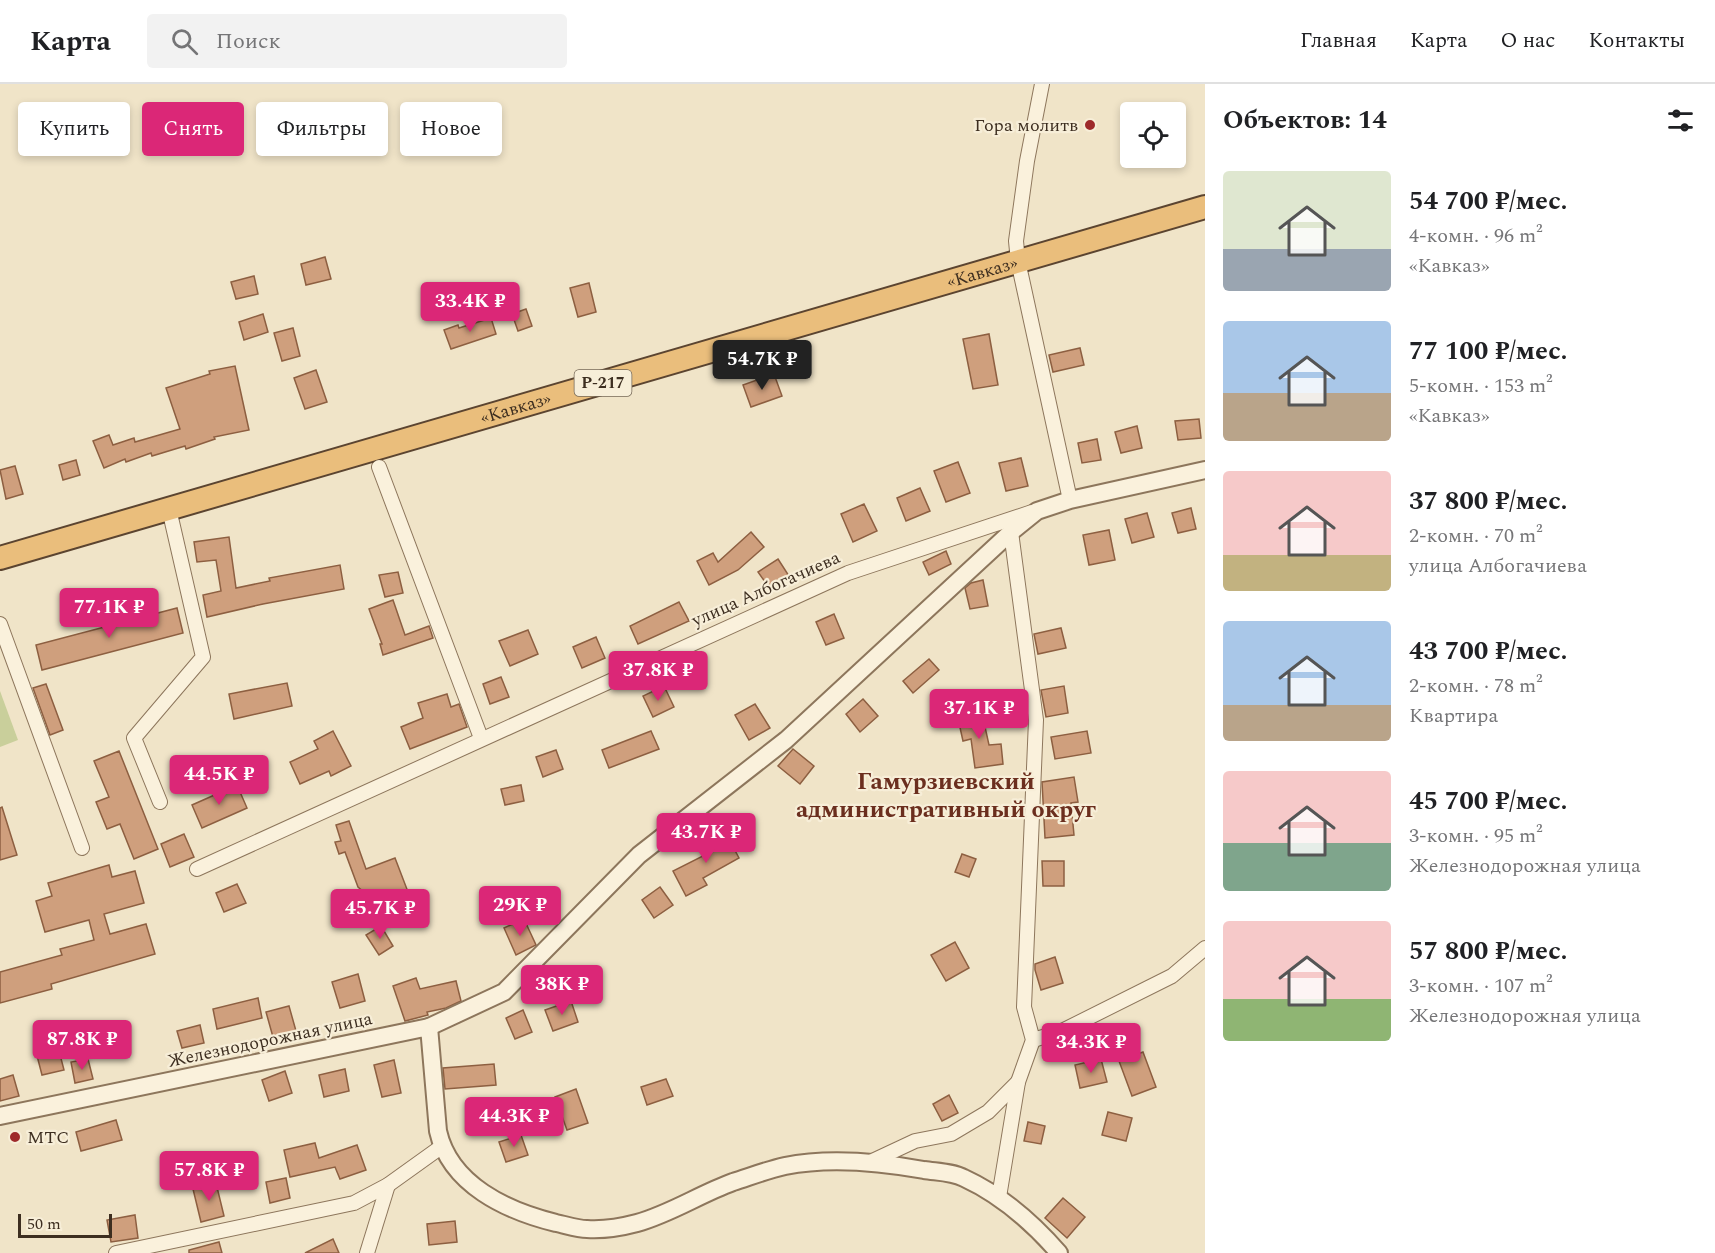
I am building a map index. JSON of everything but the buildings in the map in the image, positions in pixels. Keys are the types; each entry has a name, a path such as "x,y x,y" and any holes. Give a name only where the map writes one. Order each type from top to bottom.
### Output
{"highway":[{"name":"«Кавказ»","path":"0,558 1205,207"}],"street":[{"path":"1036,84 1038,99"},
{"path":"1042,84 1017,241 1018,261 1070,500"},
{"path":"379,467 481,738"},
{"name":"улица Албогачиева","path":"197,869 848,573 1070,500 1205,471"},
{"path":"160,802 134,738 202,657 169,509"},
{"name":"Железнодорожная улица","path":"0,1116 429,1027 504,992 639,855 786,740 1011,532 1037,511"},
{"path":"999,1197 1018,1082 1034,1040 1024,1007 1036,720 1011,532"},
{"path":"0,624 82,848"},
{"path":"1034,1040 1060,1032 1172,976 1205,948"},
{"path":"429,1027 441,1147 466,1180 494,1201 538,1218 587,1229 637,1223 732,1183 785,1166 829,1162 868,1163 912,1167 962,1176 999,1197 1043,1234 1059,1253"},
{"path":"868,1163 915,1142 951,1134 988,1112 1018,1082"},
{"path":"116,1253 354,1203 388,1185 441,1147"},
{"path":"367,1253 388,1185"}],"green space":[{"path":"0,691 18,740 0,747"}],"place":[{"name":"Гора молитв","path":"1090,125"},
{"name":"МТС","path":"15,1137"}],"district":[{"name":"Гамурзиевский административный округ","path":"946,796"}]}
